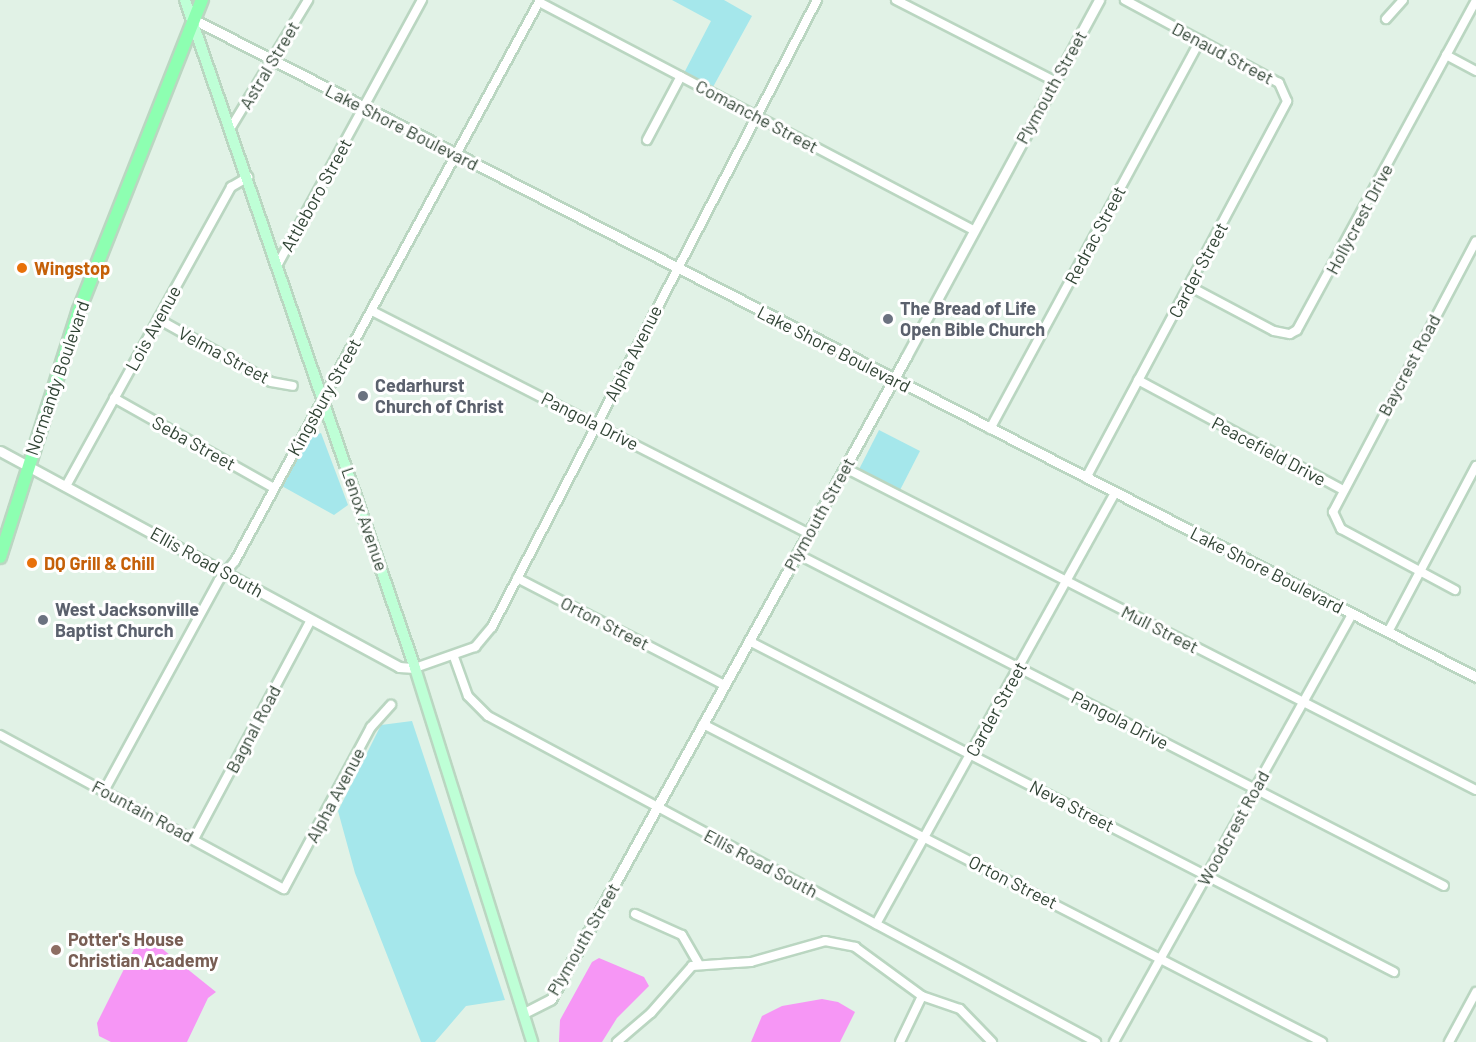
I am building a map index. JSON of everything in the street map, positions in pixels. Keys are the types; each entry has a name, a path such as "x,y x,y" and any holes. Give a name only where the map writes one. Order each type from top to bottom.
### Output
{"main road":[{"name":"Lenox Avenue","path":"185,0 416,668 532,1042"},
{"name":"Normandy Boulevard","path":"0,557 27,466 79,310 202,0"}],"street":[{"name":"Astral Street","path":"230,129 308,0"},
{"name":"Attleboro Street","path":"278,264 422,0"},
{"name":"Alpha Avenue","path":"416,668 454,657 475,647 487,635 817,0"},
{"path":"896,0 1054,81"},
{"name":"Plymouth Street","path":"524,1013 551,999 894,380 1099,0"},
{"name":"Denaud Street","path":"1125,0 1279,83 1286,92"},
{"path":"1386,19 1403,0"},
{"name":"Hollycrest Drive","path":"1189,286 1274,331 1290,334 1297,330 1476,0"},
{"name":"Comanche Street","path":"540,1 974,230"},
{"name":"Kingsbury Street","path":"104,791 225,571 235,561 540,1"},
{"name":"Lake Shore Boulevard","path":"193,19 1476,677"},
{"name":"Redrac Street","path":"990,429 1200,40"},
{"path":"1446,55 1476,71"},
{"path":"647,140 681,76"},
{"name":"Carder Street","path":"1086,478 1284,109 1286,92"},
{"name":"Lois Avenue","path":"66,486 231,187 248,177"},
{"name":"Baycrest Road","path":"1343,490 1476,243"},
{"name":"Pangola Drive","path":"372,311 808,533"},
{"name":"Velma Street","path":"158,319 271,382 292,386"},
{"name":"Peacefield Drive","path":"1138,380 1343,490 1333,512 1336,524 1455,590"},
{"name":"Seba Street","path":"114,398 274,488"},
{"name":"Ellis Road South","path":"0,452 225,571 399,667 416,668"},
{"path":"1388,632 1476,466"},
{"name":"Mull Street","path":"845,468 1476,790"},
{"name":"Carder Street","path":"876,924 1115,493"},
{"name":"Pangola Drive","path":"797,554 1444,886"},
{"name":"Orton Street","path":"517,578 724,685"},
{"name":"Woodcrest Road","path":"1114,1042 1352,614"},
{"name":"Bagnal Road","path":"194,838 311,620"},
{"name":"Neva Street","path":"749,641 1394,972"},
{"name":"Ellis Road South","path":"454,657 468,696 479,710 1096,1042"},
{"name":"Alpha Avenue","path":"285,889 371,727 391,705"},
{"name":"Orton Street","path":"703,724 1323,1042"},
{"name":"Fountain Road","path":"0,735 285,889"},
{"path":"635,914 682,935 698,963"},
{"path":"617,1042 698,963 751,962 808,942 841,942 869,955 922,996 960,1010 992,1042"},
{"path":"1449,1042 1476,993"},
{"path":"900,1042 922,996"}],"shaded area":[{"path":"672,0 724,0 752,16 713,87 684,73 711,21"},
{"path":"879,430 920,451 899,493 858,472"},
{"path":"321,433 348,505 334,515 280,485 306,438"},
{"path":"412,721 505,1000 466,1006 435,1042 421,1042 355,873 338,811 381,725"},
{"path":"150,939 216,992 208,998 187,1042 111,1042 99,1036 97,1023 135,947 141,940"},
{"path":"599,958 644,977 649,986 617,1018 602,1042 559,1042 560,1020 592,962"},
{"path":"822,999 838,1002 855,1012 840,1042 751,1042 762,1016 782,1006"}],"place":[{"name":"Wingstop","path":"22,268"},
{"name":"The Bread of Life Open Bible Church","path":"888,319"},
{"name":"Cedarhurst Church of Christ","path":"363,396"},
{"name":"DQ Grill & Chill","path":"32,563"},
{"name":"West Jacksonville Baptist Church","path":"43,620"},
{"name":"Potter's House Christian Academy","path":"56,950"}]}
